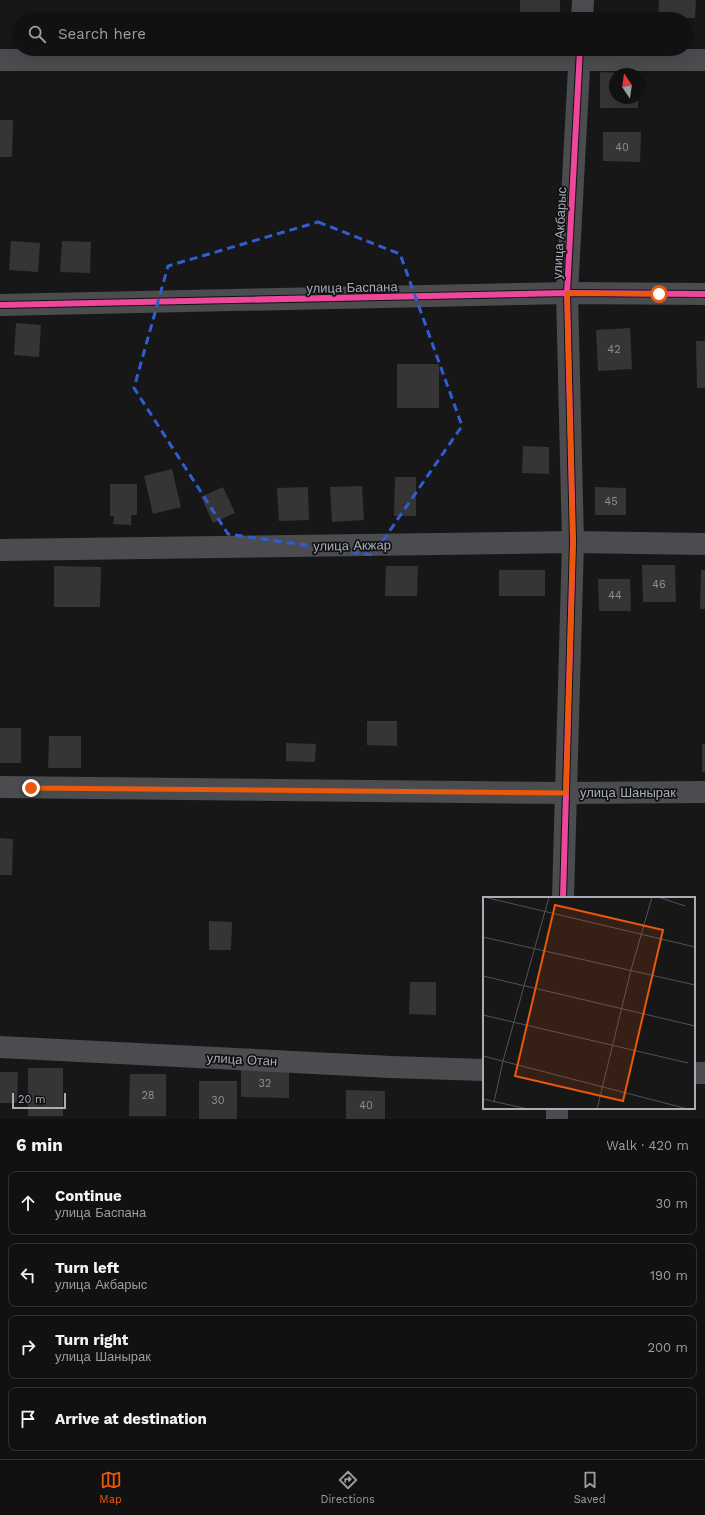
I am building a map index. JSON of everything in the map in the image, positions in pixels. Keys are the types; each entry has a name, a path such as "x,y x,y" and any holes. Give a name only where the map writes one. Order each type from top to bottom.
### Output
{"street":[{"path":"582,12 583,0"},
{"path":"0,60 387,56"},
{"name":"улица Акбарыс","path":"563,897 573,542 567,293 580,56"},
{"path":"622,56 705,60"},
{"name":"улица Баспана","path":"0,306 567,293 705,294"},
{"name":"улица Акжар","path":"0,550 573,542 705,544"},
{"name":"улица Шанырак","path":"0,787 566,793 705,792"},
{"name":"улица Отан","path":"0,1047 391,1067 483,1070"}],"highlighted area":[{"path":"318,222 400,254 462,426 373,555 228,534 134,388 168,266"}],"building":[{"path":"520,0 560,0 560,12 520,12"},
{"path":"659,0 696,0 695,18 693,18 693,12 658,12"},
{"path":"600,72 609,72 609,104 638,104 638,108 600,108"},
{"path":"0,120 13,120 12,157 0,157"},
{"path":"603,132 641,132 640,162 603,161"},
{"path":"11,241 40,243 38,272 9,270"},
{"path":"62,241 91,242 90,273 60,272"},
{"path":"16,323 41,325 39,357 14,355"},
{"path":"630,328 632,369 598,371 596,330"},
{"path":"696,341 705,341 705,388 697,388"},
{"path":"397,364 439,364 439,408 397,408"},
{"path":"523,446 549,447 549,474 522,473"},
{"path":"172,469 181,507 153,514 144,476"},
{"path":"395,477 416,477 416,516 394,516"},
{"path":"110,484 137,484 137,515 131,515 131,525 113,524 114,516 110,516"},
{"path":"362,486 364,520 332,522 330,487"},
{"path":"223,487 235,513 213,523 201,497"},
{"path":"308,487 309,520 279,521 277,488"},
{"path":"595,487 626,488 626,515 595,515"},
{"path":"642,565 675,565 676,602 643,602"},
{"path":"54,566 101,567 100,607 54,607"},
{"path":"386,566 418,566 417,596 385,596"},
{"path":"499,570 545,570 545,596 499,596"},
{"path":"701,570 705,570 705,609 700,609"},
{"path":"598,579 630,579 631,611 599,611"},
{"path":"367,721 397,721 397,746 367,745"},
{"path":"0,728 21,728 21,763 0,763"},
{"path":"49,736 81,736 81,768 48,768"},
{"path":"286,743 316,744 315,762 286,761"},
{"path":"702,744 705,744 705,772 702,772"},
{"path":"0,838 13,839 12,875 0,875"},
{"path":"209,921 232,922 231,950 209,950"},
{"path":"410,982 436,982 436,1015 409,1014"},
{"path":"241,1067 289,1069 289,1098 241,1097"},
{"path":"28,1068 63,1068 63,1116 28,1116"},
{"path":"0,1072 18,1072 17,1103 0,1103"},
{"path":"130,1074 166,1074 166,1116 129,1116"},
{"path":"199,1081 237,1081 237,1119 199,1119"},
{"path":"346,1090 385,1091 385,1119 346,1119"}],"cycle path":[{"path":"563,897 573,542 567,293 580,56"},
{"path":"0,305 567,293 705,294"}],"route":[{"path":"31,788 566,793 573,542 567,293 659,294"}]}
